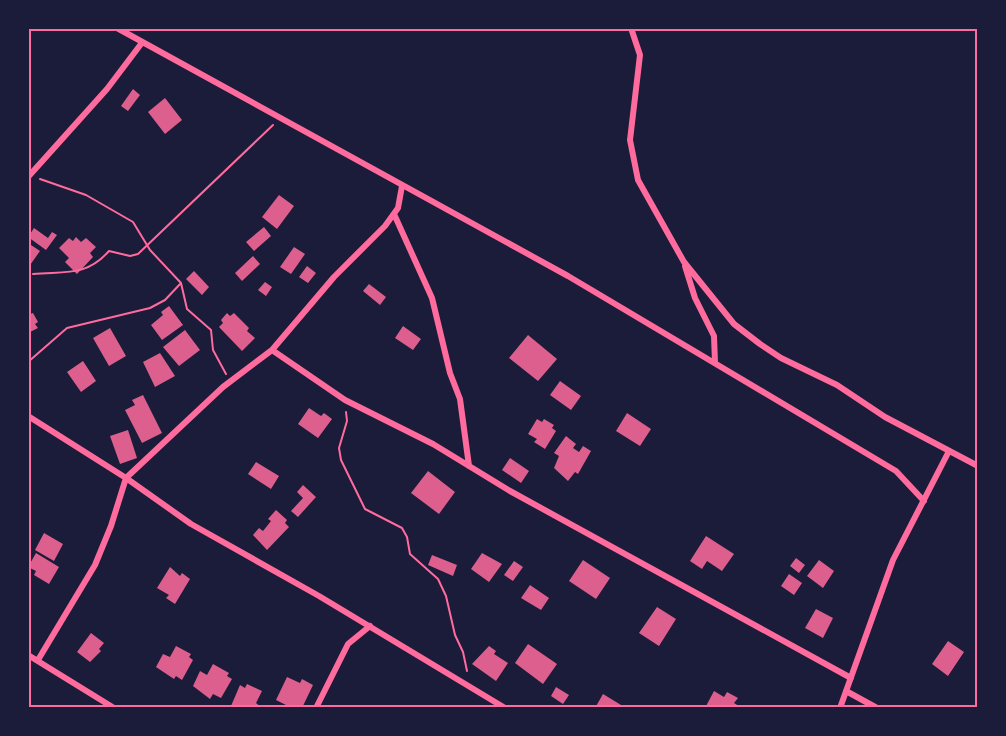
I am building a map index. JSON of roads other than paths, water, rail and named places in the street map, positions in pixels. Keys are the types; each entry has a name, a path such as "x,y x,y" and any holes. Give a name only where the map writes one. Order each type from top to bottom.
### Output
{"street":[{"path":"117,28 141,44 568,276 896,471 924,501"},
{"path":"631,28 640,56 630,140 638,180 684,262 734,324 760,344 781,358 837,385 885,417 978,466"},
{"path":"29,176 107,89 141,44"},
{"path":"38,660 95,565 111,526 126,478 231,381 272,350 334,277 386,226 398,208 402,186"},
{"path":"394,214 432,298 450,373 460,399 469,466"},
{"path":"684,262 694,298 714,336 715,363"},
{"path":"272,350 345,400 433,444 510,491 851,678"},
{"path":"28,416 126,478 191,524 370,626 505,708"},
{"path":"840,708 893,560 949,451"},
{"path":"316,708 348,644 370,626"},
{"path":"28,655 114,708"},
{"path":"846,691 877,708"}]}
